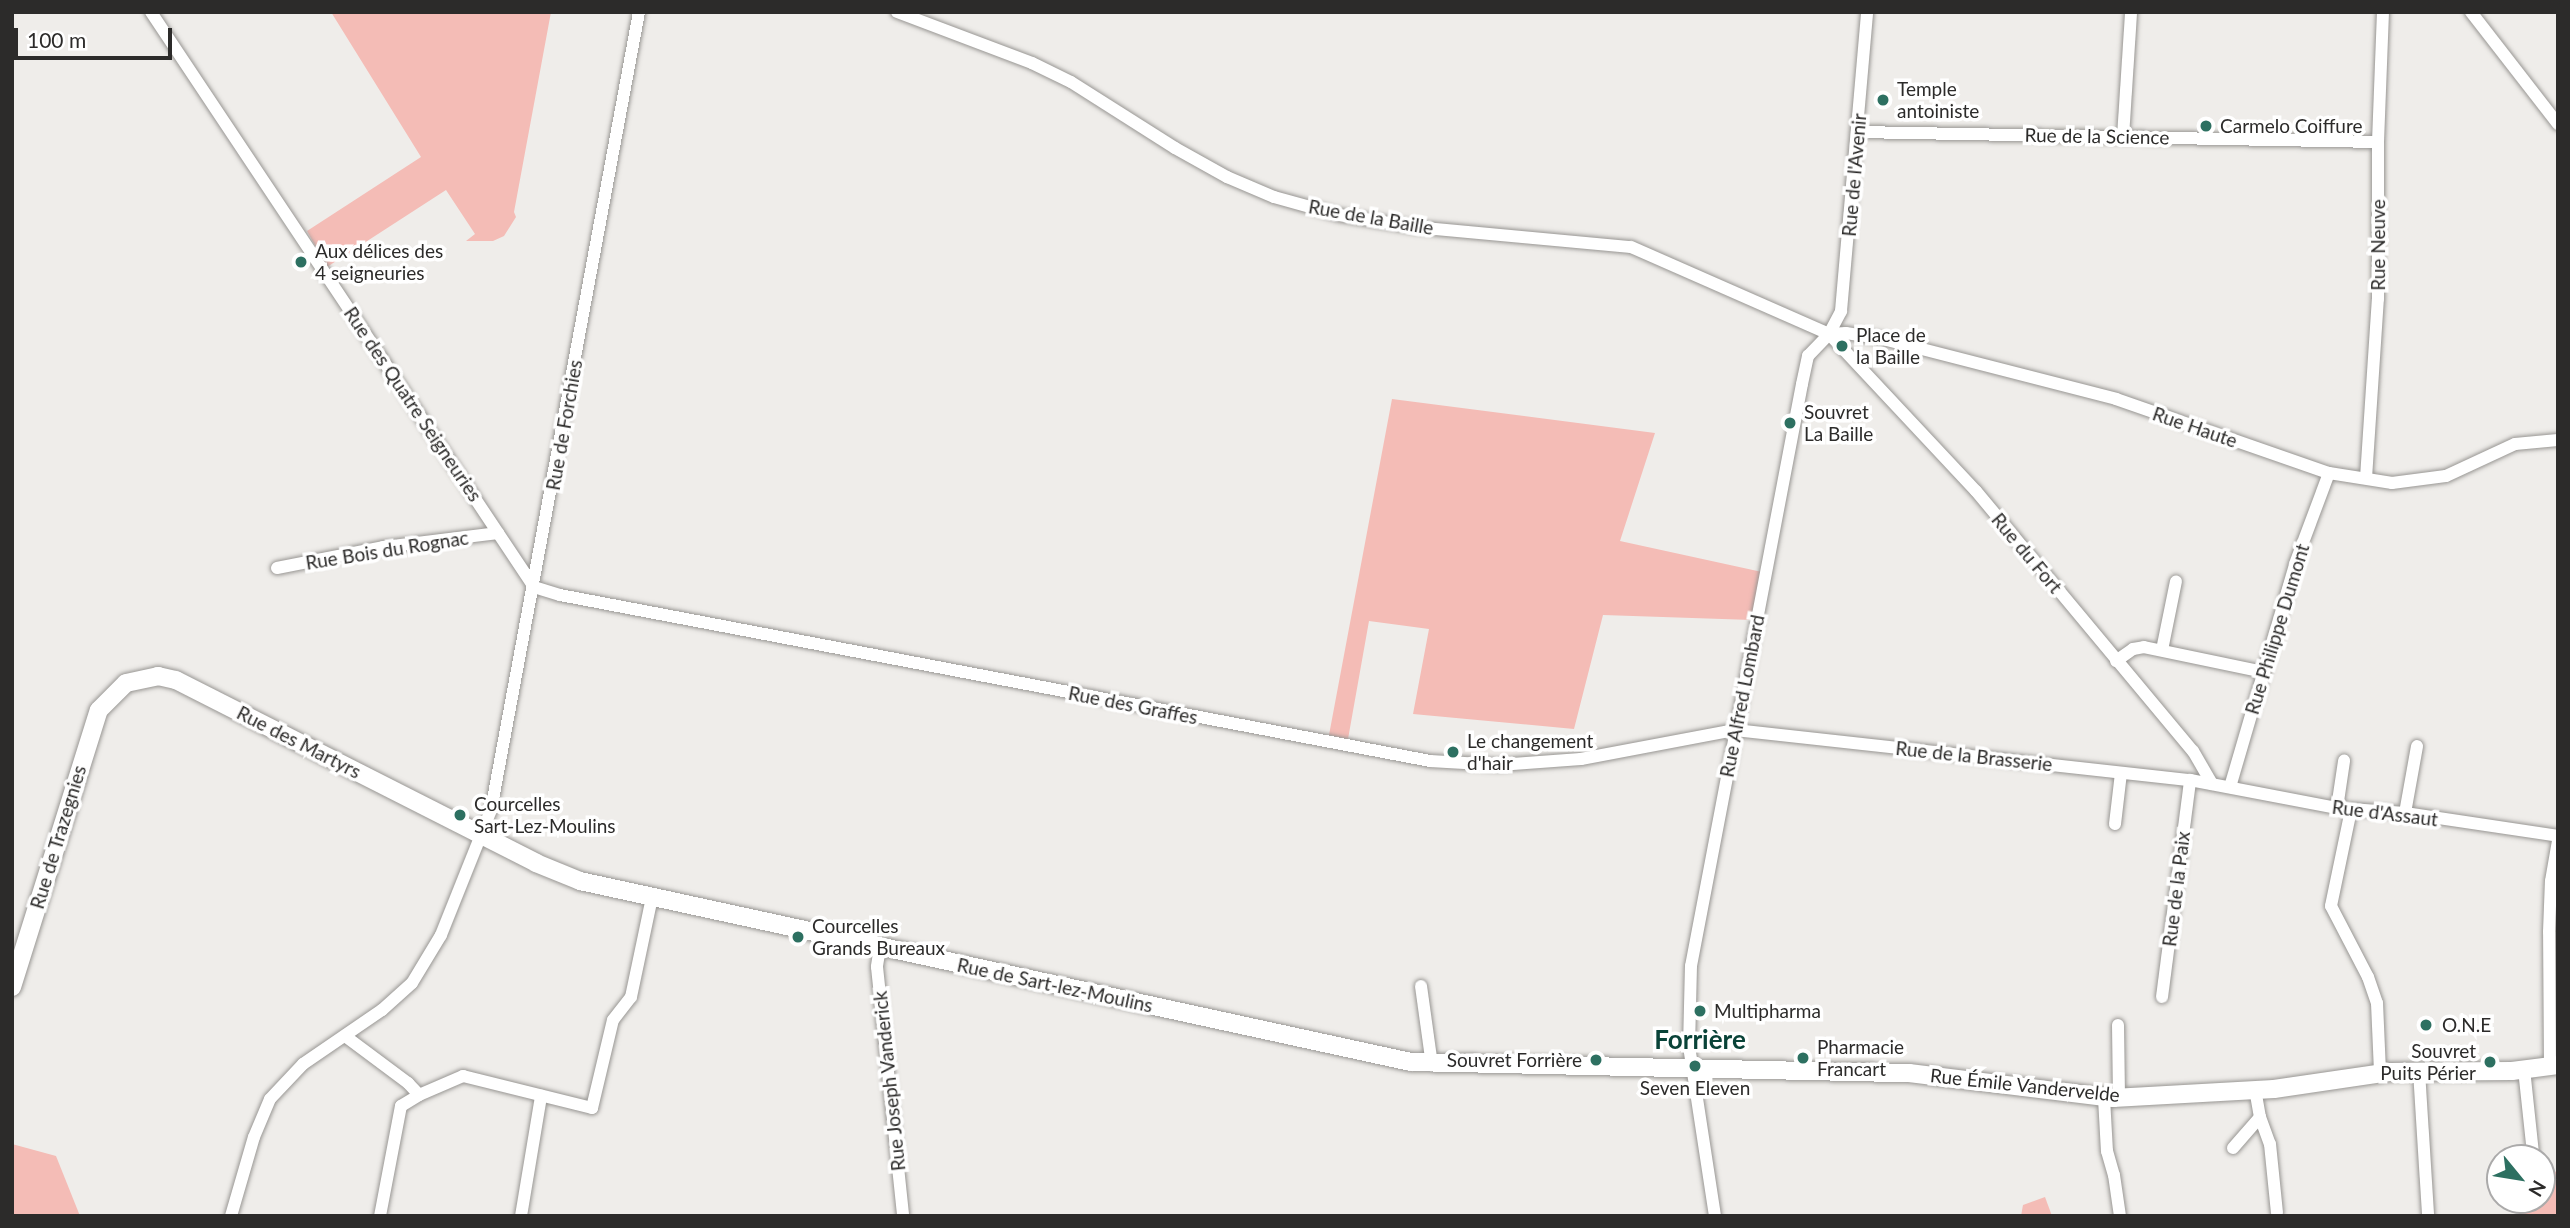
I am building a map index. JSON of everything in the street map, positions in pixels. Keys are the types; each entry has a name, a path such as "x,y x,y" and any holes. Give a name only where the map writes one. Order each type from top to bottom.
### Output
{"main road":[{"name":"Rue des Martyrs","path":"113,692 144,677 176,680 481,835"},
{"name":"Rue de Trazegnies","path":"12,987 95,718 113,692"},
{"name":"Rue de Sart-lez-Moulins","path":"481,835 580,881 1384,1057 1433,1065 1692,1068"},
{"name":"Rue Émile Vandervelde","path":"1692,1068 1915,1073 2112,1098 2295,1087 2380,1073 2554,1066"}],"street":[{"name":"Rue des Quatre Seigneuries","path":"151,12 534,587"},
{"name":"Rue de Forchies","path":"232,1216 254,1137 270,1099 303,1064 394,1000 426,963 491,810 639,12"},
{"name":"Rue de la Baille","path":"897,12 1032,63 1071,82 1175,148 1227,177 1273,197 1339,215 1414,227 1631,247 1829,334"},
{"name":"Rue de l'Avenir","path":"1829,334 1841,311 1867,12"},
{"path":"2123,137 2131,12"},
{"name":"Rue Neuve","path":"2366,478 2378,299 2378,142 2383,12"},
{"path":"2471,12 2558,124"},
{"name":"Rue de la Science","path":"1858,132 2378,142"},
{"name":"Rue Haute","path":"1829,334 1846,333 1880,338 2116,400 2329,473 2392,482 2421,481 2446,476 2515,444 2558,440"},
{"name":"Rue du Fort","path":"1829,334 1976,491 2193,751 2212,783"},
{"name":"Rue Alfred Lombard","path":"1715,1216 1692,1068 1688,1001 1691,966 1808,356 1829,334"},
{"name":"Rue Philippe Dumont","path":"2230,787 2295,564 2329,473"},
{"name":"Rue Bois du Rognac","path":"277,568 383,547 498,533"},
{"path":"2162,650 2176,581"},
{"name":"Rue des Graffes","path":"534,587 560,595 1430,761 1499,765 1580,759 1735,730"},
{"path":"2116,661 2133,649 2162,650 2264,672"},
{"name":"Rue de la Brasserie","path":"1735,730 2212,783"},
{"path":"2404,814 2417,746"},
{"path":"2337,808 2344,761"},
{"path":"2116,824 2121,773"},
{"name":"Rue de la Paix","path":"2162,997 2190,780"},
{"name":"Rue d'Assaut","path":"2212,783 2337,808 2404,814 2558,839"},
{"path":"2351,810 2331,906 2368,976 2377,1003 2380,1073"},
{"path":"2554,1066 2549,932 2551,881 2558,839"},
{"path":"380,1216 401,1107 419,1095 463,1076 593,1108 613,1020 631,997 652,897"},
{"name":"Rue Joseph Vanderick","path":"880,947 877,967 903,1216"},
{"path":"1421,986 1433,1065"},
{"path":"2118,1026 2107,1151 2114,1175 2120,1216"},
{"path":"345,1036 408,1083 419,1095"},
{"path":"2524,1069 2532,1144"},
{"path":"2419,1071 2428,1216"},
{"path":"2255,1089 2260,1117 2270,1144 2277,1213"},
{"path":"521,1216 541,1096"},
{"path":"2233,1149 2260,1117"}],"shaded area":[{"path":"331,12 551,12 514,212 516,217 504,236 493,241 466,241 475,234 446,190 327,267 307,231 421,157"},
{"path":"1392,399 1655,433 1620,541 1762,572 1752,620 1603,615 1574,729 1413,714 1429,629 1369,621 1348,739 1329,735"},
{"path":"12,1144 56,1156 80,1216 12,1216"},
{"path":"2556,1172 2558,1216 2519,1216 2556,1214"},
{"path":"2045,1197 2052,1216 2021,1216 2023,1205"}],"place":[{"name":"Temple antoiniste","path":"1883,100"},
{"name":"Carmelo Coiffure","path":"2206,126"},
{"name":"Aux délices des 4 seigneuries","path":"301,262"},
{"name":"Place de la Baille","path":"1842,346"},
{"name":"Souvret La Baille","path":"1790,423"},
{"name":"Le changement d'hair","path":"1453,752"},
{"name":"Courcelles Sart-Lez-Moulins","path":"460,815"},
{"name":"Courcelles Grands Bureaux","path":"798,937"},
{"name":"Multipharma","path":"1700,1011"},
{"name":"O.N.E","path":"2426,1025"},
{"name":"Pharmacie Francart","path":"1803,1058"},
{"name":"Souvret Forrière","path":"1596,1060"},
{"name":"Souvret Puits Périer","path":"2490,1062"},
{"name":"Seven Eleven","path":"1695,1066"}],"district":[{"name":"Forrière","path":"1700,1040"}]}
